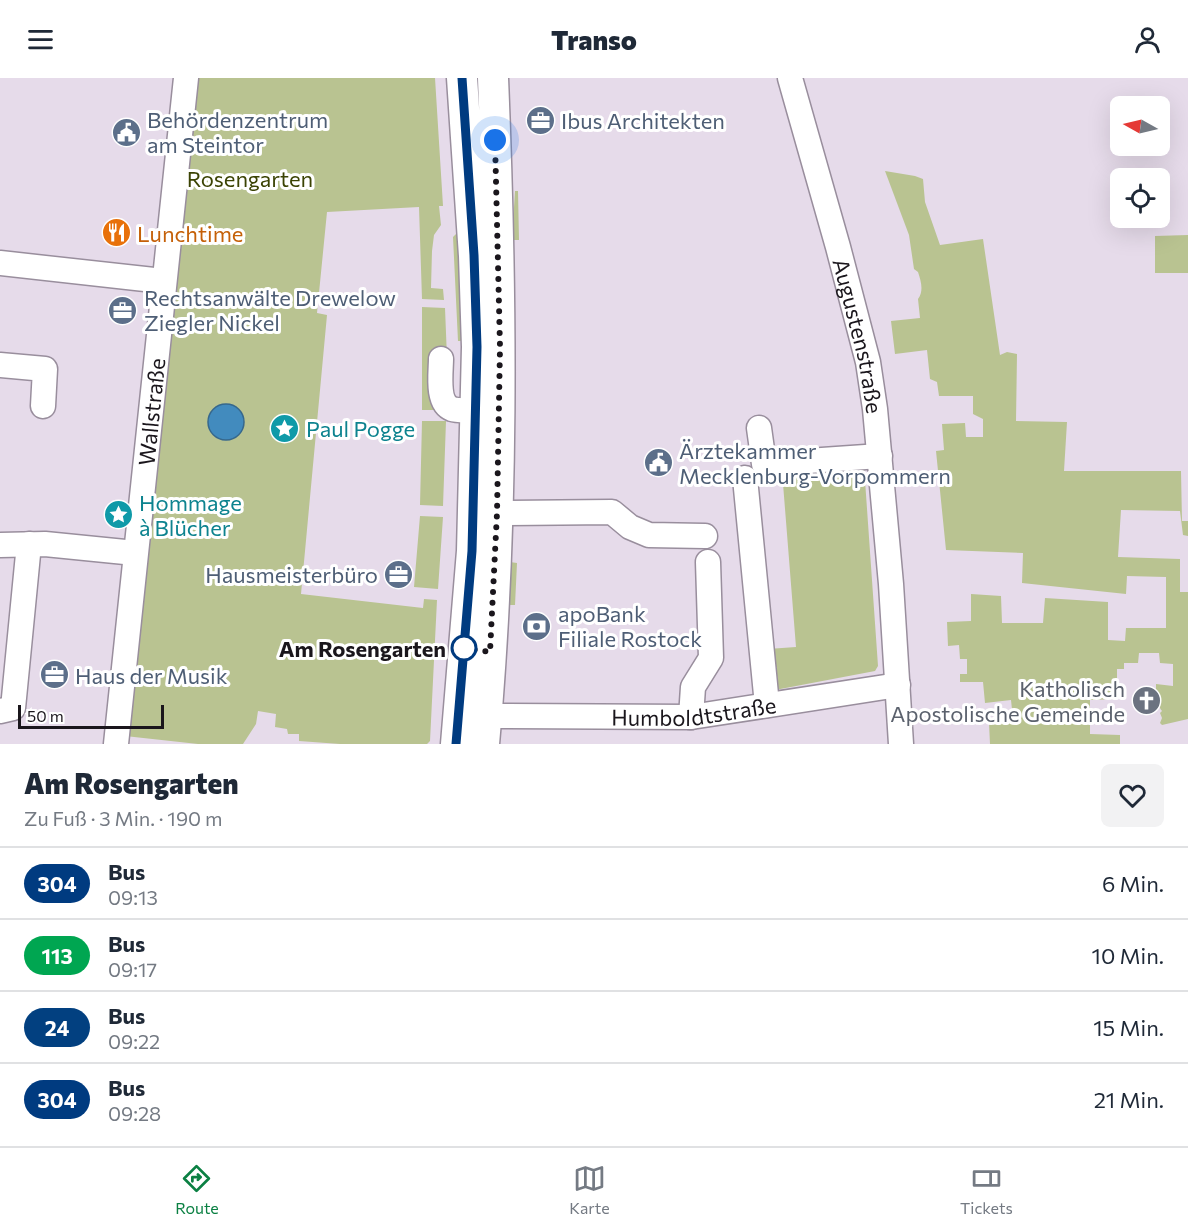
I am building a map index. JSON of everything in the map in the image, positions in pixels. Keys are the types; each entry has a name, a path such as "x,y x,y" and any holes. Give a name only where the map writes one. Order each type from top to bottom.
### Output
{"main road":[{"path":"456,744 472,551 477,347 462,78"},
{"path":"486,730 497,513 501,327 493,78"}],"street":[{"name":"Wallstraße","path":"116,744 186,78"},
{"name":"Augustenstraße","path":"790,78 868,362 880,456 901,744"},
{"path":"0,263 163,281"},
{"path":"441,359 441,390 445,403 451,409 476,410"},
{"path":"0,365 45,369 43,406"},
{"path":"759,428 764,464 880,456"},
{"path":"745,478 766,705"},
{"path":"497,513 612,512 630,527 649,535 705,537"},
{"path":"0,545 29,544 135,553"},
{"path":"0,711 13,708 29,544"},
{"path":"691,717 693,687 711,658 708,562"},
{"name":"Humboldtstraße","path":"486,730 691,717 898,685"}],"green space":[{"name":"Rosengarten","path":"196,78 435,78 443,206 439,206 441,225 434,235 431,288 443,289 444,300 422,299 419,207 327,212 317,313 327,315 301,594 423,608 424,599 437,600 430,741 427,744 340,744 299,741 299,734 288,734 287,729 275,727 276,714 258,711 256,724 243,744 198,744 125,736"},
{"path":"885,171 923,179 925,202 940,245 983,239 1000,355 1007,352 1017,354 1016,421 1067,422 1064,471 1181,471 1182,521 1188,521 1188,536 1183,535 1180,511 1121,510 1118,557 1180,559 1180,592 1188,592 1188,719 1162,725 1160,723 1162,711 1156,693 1156,684 1173,686 1173,664 1160,663 1159,653 1139,653 1138,663 1124,663 1124,669 1117,669 1114,699 1090,700 1090,734 1120,735 1120,744 990,744 989,723 1013,719 1011,700 985,703 983,682 960,682 960,674 967,674 967,659 960,659 959,645 948,646 947,622 971,621 971,594 1001,596 1002,623 1043,623 1045,598 1108,602 1108,640 1125,641 1126,628 1166,628 1166,577 1127,576 1126,594 1022,583 1023,553 946,550 936,451 944,450 942,424 965,423 966,437 983,437 983,419 973,414 973,396 939,396 937,382 930,379 927,350 895,354 891,321 920,318 918,299 921,286 918,272 914,269 909,235"},
{"path":"515,191 518,191 519,240 512,240"},
{"path":"457,233 465,341 458,341 453,237"},
{"path":"1188,235 1188,273 1155,273 1155,236"},
{"path":"422,307 445,308 447,358 436,358 435,410 422,410"},
{"path":"422,421 446,421 443,506 420,505"},
{"path":"864,466 878,666 875,671 775,690 773,680 778,679 777,667 772,668 768,649 796,647 782,471"},
{"path":"420,516 443,517 438,589 414,587"},
{"path":"510,562 517,563 515,605 507,605"}],"water":[{"path":"226,404 239,409 244,422 239,435 226,440 213,435 208,422 213,409"}],"bus line":[{"name":"304","path":"456,744 472,551 477,347 474,255 462,78"}],"place":[{"name":"Ibus Architekten","path":"540,120"},
{"name":"Behördenzentrum am Steintor","path":"126,132"},
{"name":"Lunchtime","path":"116,233"},
{"name":"Rechtsanwälte Drewelow Ziegler Nickel","path":"123,310"},
{"name":"Paul Pogge","path":"285,428"},
{"name":"Ärztekammer Mecklenburg-Vorpommern","path":"658,463"},
{"name":"Hommage à Blücher","path":"118,515"},
{"name":"Hausmeisterbüro","path":"399,574"},
{"name":"apoBank Filiale Rostock","path":"537,626"},
{"name":"Am Rosengarten","path":"464,648"},
{"name":"Haus der Musik","path":"54,675"},
{"name":"Katholisch Apostolische Gemeinde","path":"1146,701"}],"route":[{"path":"464,648 490,652 497,513 501,327 495,140"}]}
